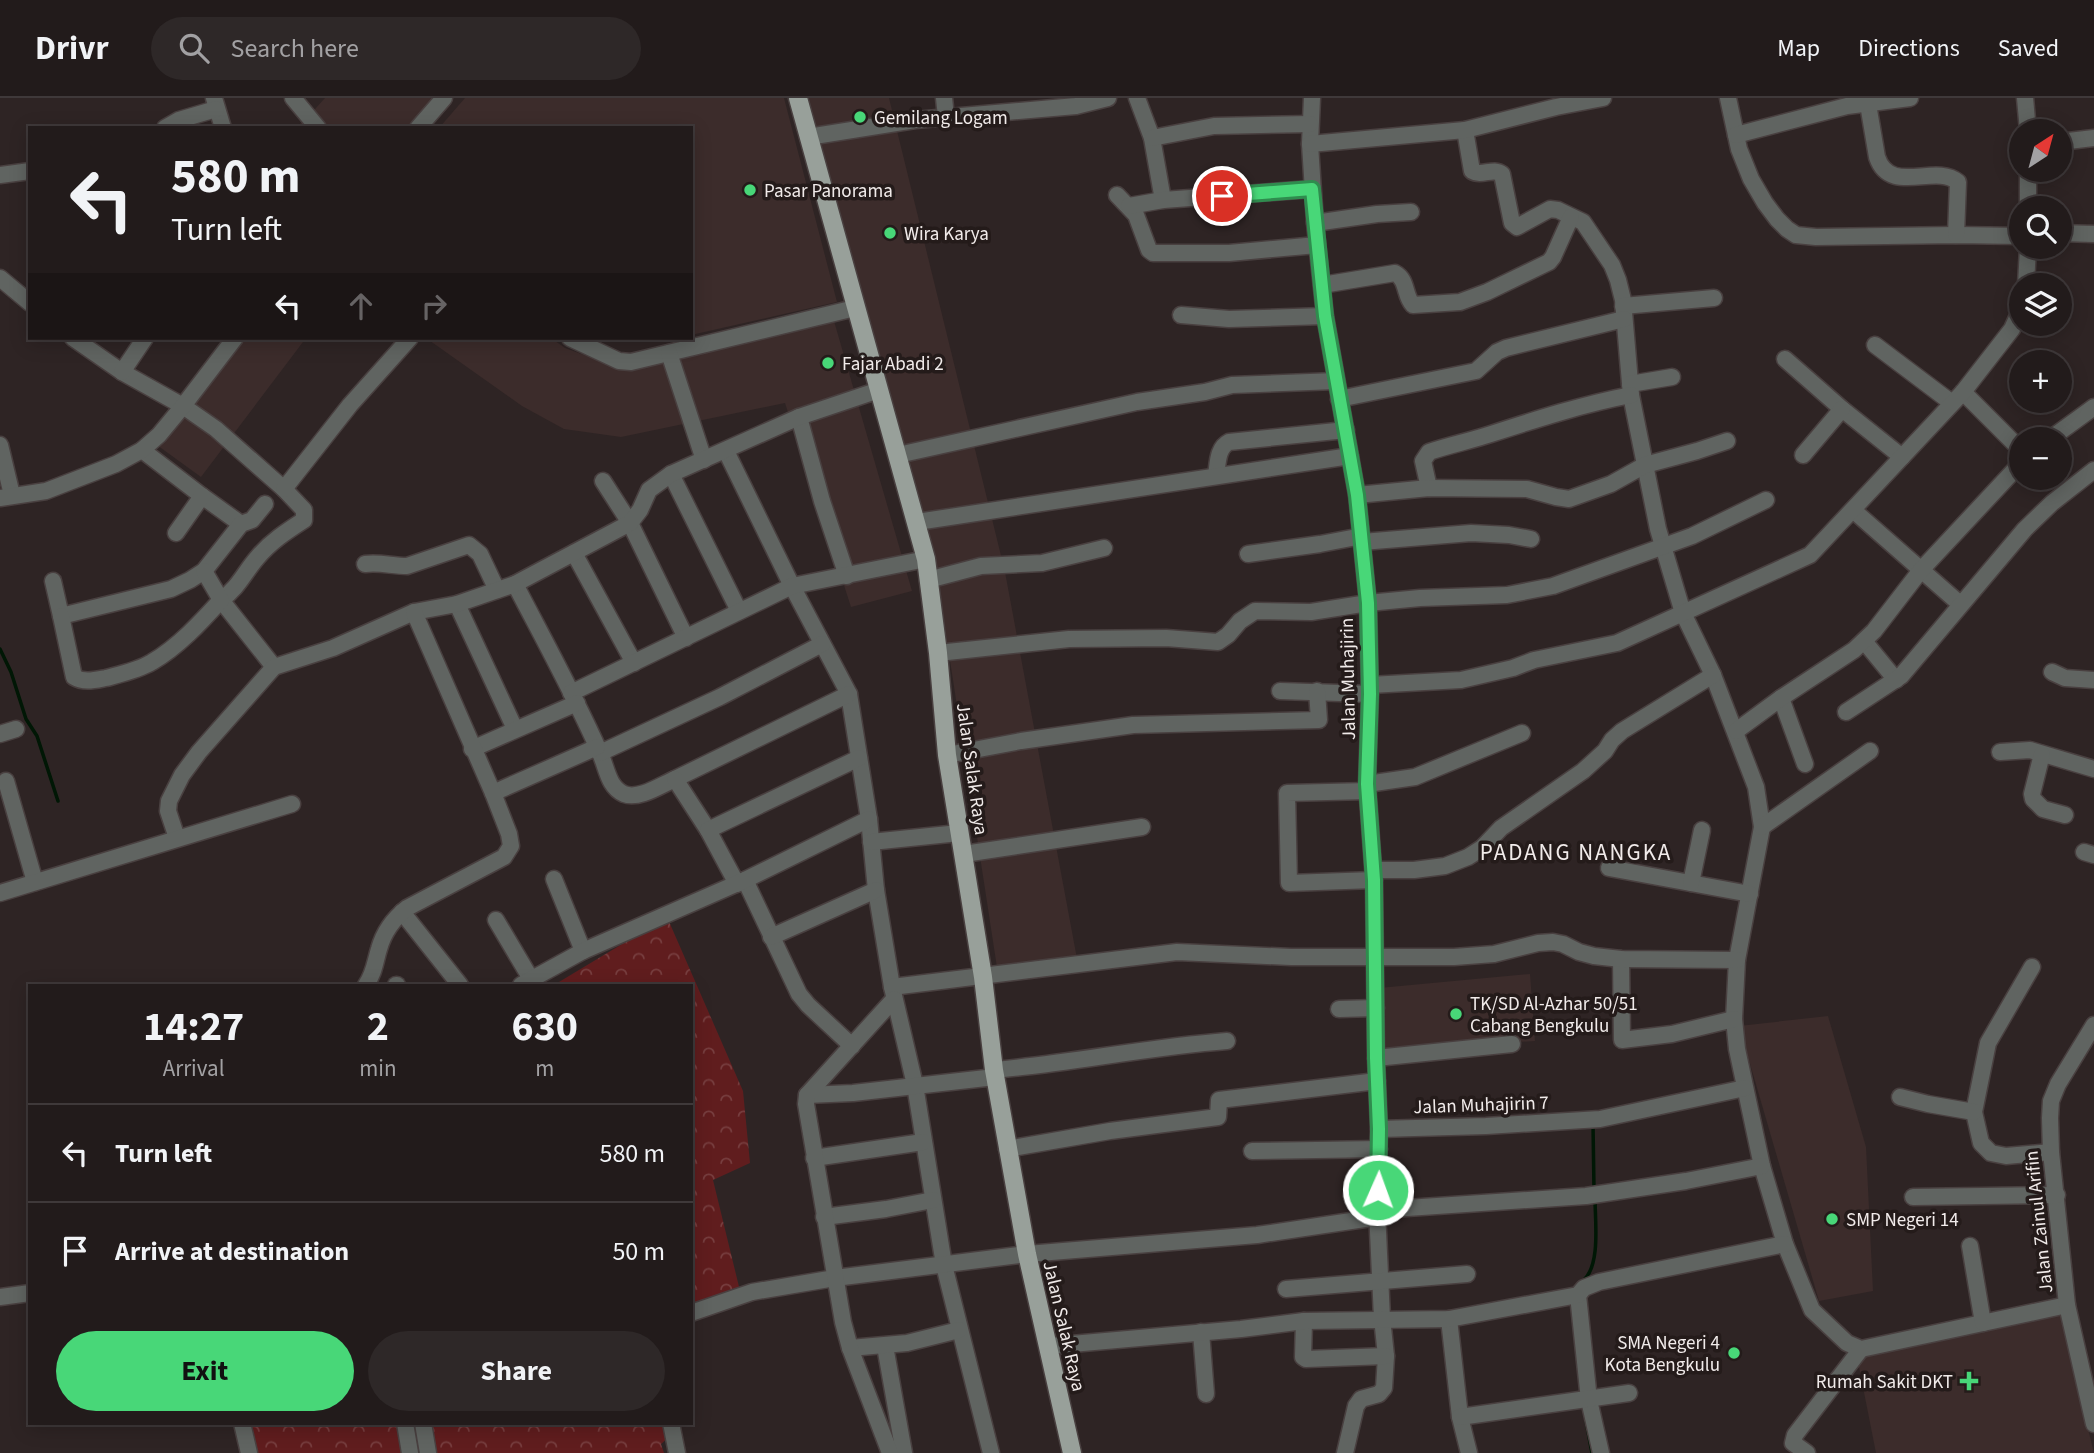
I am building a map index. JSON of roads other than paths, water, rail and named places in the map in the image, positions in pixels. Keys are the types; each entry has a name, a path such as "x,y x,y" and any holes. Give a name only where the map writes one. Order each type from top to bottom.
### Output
{"main road":[{"name":"Jalan Salak Raya","path":"798,98 926,559 947,755 983,977 1007,1149 1027,1254 1072,1453"}],"street":[{"path":"293,98 316,126"},
{"path":"420,126 444,98"},
{"path":"944,98 946,117"},
{"path":"808,137 946,117 1076,106 1108,98"},
{"path":"1137,98 1152,138 1163,200"},
{"name":"Jalan Muhajirin","path":"1312,98 1310,145 1317,245 1325,316 1357,495 1368,603 1368,788 1374,875 1379,1129 1377,1214 1386,1356 1384,1388 1379,1394 1361,1399 1356,1406 1345,1453"},
{"path":"1310,145 1465,130 1555,103 1603,98"},
{"path":"1728,98 1739,149 1751,179 1777,219 1796,235 2009,236"},
{"path":"1736,135 1866,101 1910,98"},
{"path":"2025,98 2027,119"},
{"path":"1866,101 1877,157 1886,172 1894,176 1949,177 1958,182 1956,234"},
{"path":"168,126 215,104 222,126"},
{"path":"1152,138 1213,126 1310,124"},
{"path":"1465,130 1472,171 1496,171 1503,174 1514,226 1554,209 1583,222 1612,265 1624,313 1631,390 1658,529 1683,612 1713,675 1756,787 1762,827 1737,960 1734,1019 1737,1049 1762,1166 1785,1244 1812,1310 1847,1343 1861,1349 2067,1305"},
{"path":"2072,141 2094,138"},
{"path":"0,175 28,171"},
{"path":"1129,206 1163,200 1312,189"},
{"path":"1117,195 1136,215 1149,250 1153,253 1229,253 1317,245"},
{"path":"1315,223 1411,212"},
{"path":"1322,285 1395,273 1400,275 1413,305 1460,302 1549,262 1571,217"},
{"path":"2072,233 2094,234"},
{"path":"0,278 28,301"},
{"path":"1339,399 1476,371 1497,352 1506,348 1624,313 1714,298"},
{"path":"574,340 619,361 631,362 855,308"},
{"path":"1181,315 1229,319 1325,316"},
{"path":"1280,691 1370,690 1461,680 1513,668 1534,660 1617,643 1810,555 1957,397 2009,333"},
{"path":"53,582 74,677 82,681 96,680 151,663 239,584 256,558 273,541 304,520 304,510 284,489 216,429 183,406 122,372 76,340"},
{"path":"122,372 144,340"},
{"path":"0,445 6,496 46,491 116,464 142,450 159,435 229,340"},
{"path":"284,489 350,405 408,340"},
{"path":"1875,345 1957,397 2009,440"},
{"path":"669,353 704,460"},
{"path":"1785,359 1902,457"},
{"path":"1429,488 1423,461 1429,452 1608,399 1672,377"},
{"path":"898,455 1137,402 1205,392 1232,385 1336,381"},
{"path":"177,838 168,811 169,801 182,775 274,667 333,648 414,612 457,604 515,584 630,523 640,510 649,490 671,474 799,417 879,390"},
{"path":"2066,427 2094,407"},
{"path":"1803,455 1842,409"},
{"path":"799,417 822,501 847,576"},
{"path":"1216,475 1220,450 1229,442 1346,430"},
{"path":"1357,495 1429,488 1527,489 1569,499 1611,484 1645,465 1727,441"},
{"path":"142,450 241,524"},
{"path":"726,451 849,694 893,993 915,1086 944,1265 991,1453"},
{"path":"917,522 1350,456"},
{"path":"1846,712 1902,676 2025,529 2052,503 2094,470"},
{"path":"671,474 739,611"},
{"path":"1736,731 1864,641 1921,570 2009,476"},
{"path":"603,481 630,523 686,638"},
{"path":"176,533 202,496"},
{"path":"938,653 1069,639 1166,638 1218,642 1255,611 1311,612 1420,598 1507,595 1553,586 1664,546 1766,500"},
{"path":"61,616 171,589 204,571 241,524 252,520 265,504"},
{"path":"1853,510 1960,604"},
{"path":"1248,554 1362,539 1472,533 1531,539"},
{"path":"365,564 380,562 407,566 469,545 480,554 497,590"},
{"path":"928,580 981,566 1042,563 1104,548"},
{"path":"574,553 634,663"},
{"path":"472,749 574,698 634,663 792,586 926,559"},
{"path":"204,571 221,600 274,667"},
{"path":"515,584 574,698 611,783 627,795 647,792 849,694"},
{"path":"457,604 515,729"},
{"path":"367,984 372,976 382,938 387,928 402,912 498,860 509,852 511,846 509,834 414,612"},
{"path":"1864,641 1896,680"},
{"path":"492,793 720,697 822,644"},
{"path":"2052,672 2065,678 2094,680"},
{"path":"1522,733 1415,777 1368,788 1287,793 1289,883 1445,866 1468,857 1482,848 1501,828 1583,771 1622,731 1713,675"},
{"path":"947,755 1133,725 1319,720 1317,691"},
{"path":"1781,698 1805,764"},
{"path":"0,734 16,729"},
{"path":"2000,752 2023,749 2094,769"},
{"path":"1762,827 1870,751"},
{"path":"2042,754 2033,799 2043,809 2065,815"},
{"path":"708,830 859,758"},
{"path":"675,779 741,882 800,994 815,1012 852,1046"},
{"path":"6,781 36,882"},
{"path":"0,893 292,804"},
{"path":"496,920 526,982 583,951 741,882 869,819"},
{"path":"964,854 1142,827"},
{"path":"1691,883 1703,830"},
{"path":"872,842 959,833"},
{"path":"1609,869 1750,894"},
{"path":"554,879 583,951"},
{"path":"771,937 876,890"},
{"path":"402,912 459,984"},
{"path":"890,1453 850,1348 843,1322 806,1104 807,1095 852,1046 893,993 983,977 1196,951 1255,956 1454,957 1494,954 1546,943 1563,944 1579,952 1621,959 1737,960"},
{"path":"1621,959 1622,1040 1672,1034 1734,1019"},
{"path":"2032,967 1988,1043 1974,1112 1981,1143 1991,1153 2006,1156 2051,1152"},
{"path":"1339,1009 1376,1008"},
{"name":"Jalan Zainul Arifin","path":"2094,1025 2058,1084 2051,1101 2051,1152 2067,1305 2094,1424"},
{"path":"807,1095 915,1086 1227,1041"},
{"path":"1376,1058 1512,1044"},
{"path":"1007,1149 1218,1117 1219,1100 1377,1081"},
{"name":"Jalan Muhajirin 7","path":"1379,1129 1592,1120 1745,1088"},
{"path":"1900,1097 1974,1112"},
{"path":"814,1158 923,1142"},
{"path":"1252,1151 1379,1149"},
{"path":"693,1312 752,1292 835,1279 1027,1254 1257,1235 1377,1214 1594,1195 1762,1166"},
{"path":"1913,1197 2057,1195"},
{"path":"824,1217 933,1200"},
{"path":"1049,1346 1304,1321 1449,1319 1571,1296 1599,1282 1785,1244"},
{"path":"1970,1246 1983,1323"},
{"path":"1286,1289 1467,1274"},
{"path":"0,1297 28,1293"},
{"path":"1571,1296 1601,1453"},
{"path":"1449,1319 1460,1417 1469,1453"},
{"path":"1304,1321 1303,1357 1306,1359 1386,1356"},
{"path":"850,1348 907,1343 959,1330"},
{"path":"1201,1332 1206,1394"},
{"path":"885,1346 904,1453"},
{"path":"1807,1453 1793,1443 1795,1435 1861,1349"},
{"path":"1460,1417 1629,1393"},
{"path":"242,1425 249,1453"},
{"path":"405,1425 410,1453"},
{"path":"423,1425 428,1453"},
{"path":"671,1425 677,1453"}],"waterway":[{"path":"0,649 11,672 26,719 37,736 58,801"},
{"path":"1593,1124 1594,1190"},
{"path":"1583,1281 1589,1274 1595,1254 1595,1198"},
{"path":"1586,1421 1592,1453"}],"place":[{"name":"Gemilang Logam","path":"860,117"},
{"name":"Pasar Panorama","path":"750,190"},
{"name":"Wira Karya","path":"890,233"},
{"name":"Fajar Abadi 2","path":"828,363"},
{"name":"TK/SD Al-Azhar 50/51 Cabang Bengkulu","path":"1456,1014"},
{"name":"SMP Negeri 14","path":"1832,1219"},
{"name":"SMA Negeri 4 Kota Bengkulu","path":"1734,1353"},
{"name":"Rumah Sakit DKT","path":"1969,1381"}],"district":[{"name":"PADANG NANGKA","path":"1576,852"}]}
